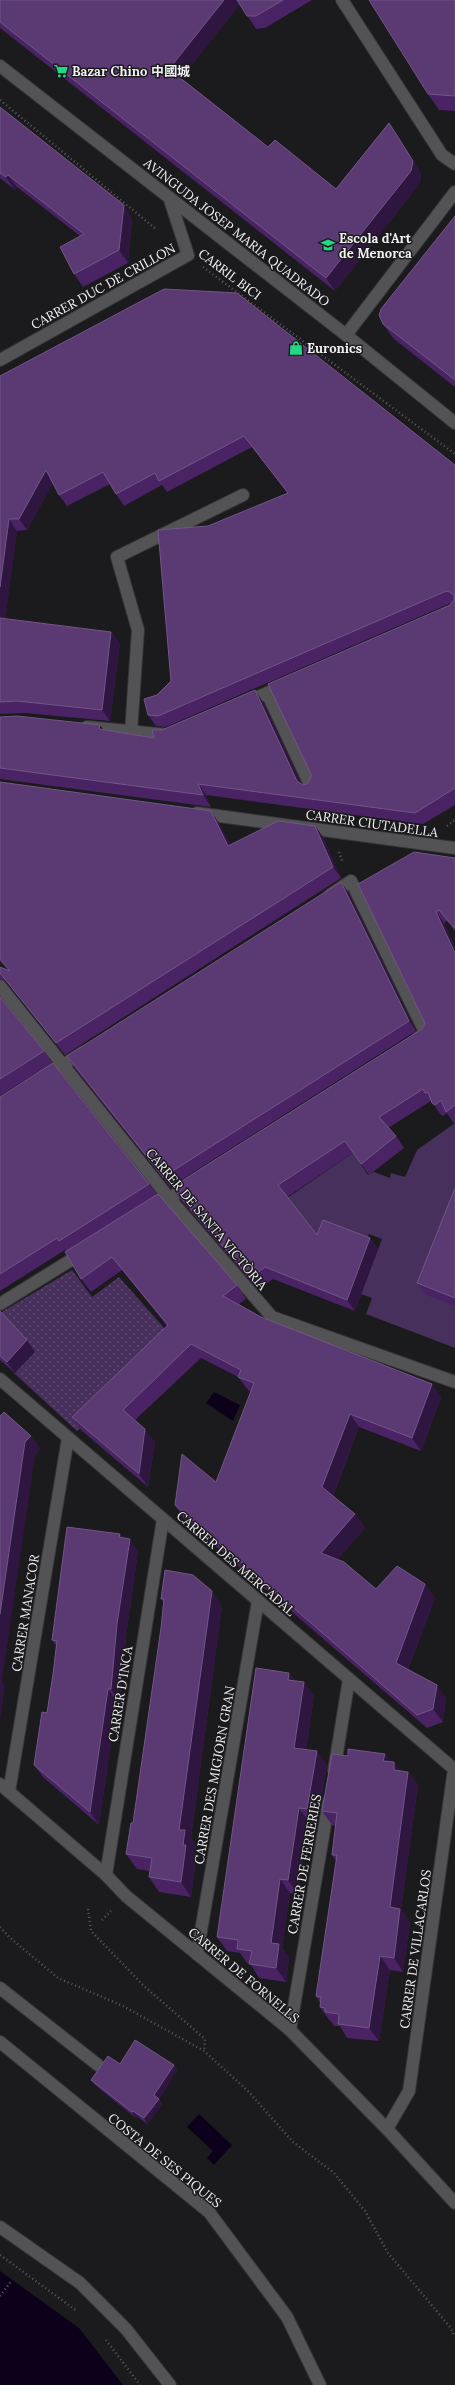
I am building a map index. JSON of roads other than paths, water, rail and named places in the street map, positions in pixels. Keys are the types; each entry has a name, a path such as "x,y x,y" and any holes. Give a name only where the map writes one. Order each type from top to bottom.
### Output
{"street":[{"path":"342,0 442,155 455,164"},
{"name":"AVINGUDA JOSEP MARIA QUADRADO","path":"0,66 346,335 455,423"},
{"path":"346,335 455,192"},
{"name":"CARRER DUC DE CRILLON","path":"0,360 188,255 169,197"},
{"path":"131,732 138,630 117,557 243,495"},
{"path":"231,708 296,680"},
{"path":"267,693 312,789"},
{"path":"78,726 167,735 182,729"},
{"name":"CARRER CIUTADELLA","path":"188,811 455,848"},
{"path":"318,902 351,881 426,1034 406,1046"},
{"name":"CARRER DE SANTA VICTÒRIA","path":"0,986 169,1198 272,1317 455,1382"},
{"path":"32,1085 96,1044"},
{"path":"142,1215 202,1177"},
{"path":"0,1304 95,1245"},
{"name":"CARRER DES MERCADAL","path":"0,1380 454,1769"},
{"name":"CARRER MANACOR","path":"5,1788 68,1438"},
{"name":"CARRER D'INCA","path":"106,1874 163,1519"},
{"name":"CARRER DES MIGJORN GRAN","path":"197,1954 258,1601"},
{"name":"CARRER DE FERRERIES","path":"290,2030 349,1679"},
{"name":"CARRER DE VILLACARLOS","path":"387,2129 409,2091 454,1769"},
{"name":"CARRER DE FORNELLS","path":"5,1788 106,1874 126,1896 290,2030 387,2129 455,2203"},
{"path":"0,1988 98,2065"},
{"name":"COSTA DE SES PIQUES","path":"0,2042 209,2212 287,2317 320,2385"},
{"path":"0,2227 80,2283 126,2329 170,2385"}],"place":[{"name":"Bazar Chino 中國城","path":"61,71"},
{"name":"Escola d'Art de Menorca","path":"328,245"},
{"name":"Euronics","path":"296,348"}]}
